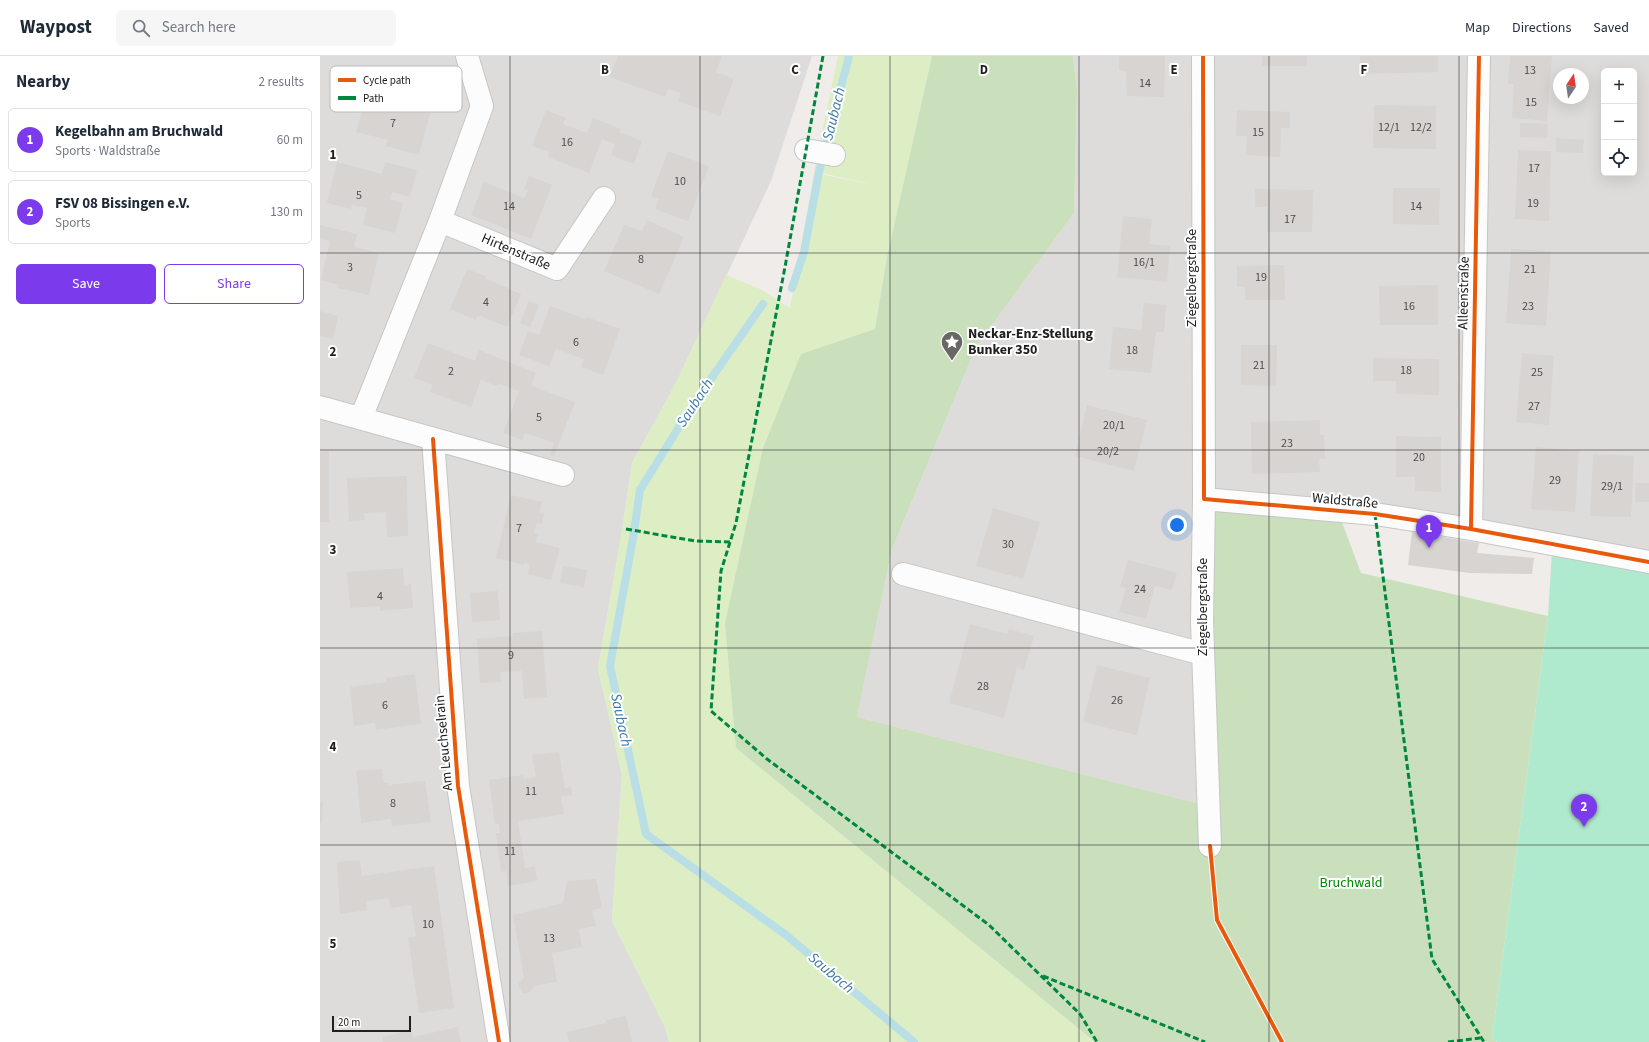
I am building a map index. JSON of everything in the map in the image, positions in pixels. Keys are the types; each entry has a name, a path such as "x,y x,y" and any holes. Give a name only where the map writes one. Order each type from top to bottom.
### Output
{"street":[{"path":"362,418 440,221 482,106 467,56"},
{"name":"Ziegelbergstraße","path":"1203,56 1203,654 1210,846"},
{"name":"Alleenstraße","path":"1471,529 1479,56"},
{"name":"Hirtenstraße","path":"440,221 557,269 604,198"},
{"path":"320,407 563,475"},
{"name":"Am Leuchselrain","path":"433,439 458,786 499,1042"},
{"name":"Waldstraße","path":"1204,499 1375,514 1471,529 1649,562"},
{"path":"903,574 1203,654"}],"shaded area":[{"path":"320,56 812,56 771,181 676,383 632,463 621,537 598,668 622,775 612,921 665,1027 669,1042 320,1042"},
{"path":"1073,56 1649,56 1649,566 1340,517 1200,804 857,717 892,549 976,347 1074,213 1077,90"}],"green space":[{"path":"838,56 932,56 887,257 875,329 801,354 736,748 1095,1042 669,1042 665,1027 612,921 622,775 598,668 621,537 632,463 676,383 726,275 760,289 790,308 814,173 878,186 814,171"},
{"name":"Bruchwald","path":"932,56 1073,56 1077,90 1074,213 976,347 892,549 857,717 1200,804 1208,511 1340,517 1361,573 1548,616 1492,1038 1497,1042 1095,1042 736,748 725,623 763,448 801,354 875,329 887,257"},
{"path":"1552,551 1649,566 1649,1042 1497,1042 1492,1038 1548,616"}],"building":[{"path":"618,56 722,56 716,72 734,79 720,116 678,101 681,93 668,89 665,97 610,77"},
{"path":"1119,56 1165,56 1164,97 1127,96 1126,71 1119,70"},
{"path":"1262,56 1307,56 1307,66 1262,66"},
{"path":"1360,56 1438,56 1438,72 1360,74"},
{"path":"1510,56 1552,56 1547,121 1512,118 1514,84 1508,84"},
{"path":"1374,105 1436,106 1436,149 1373,148"},
{"path":"546,110 566,118 563,124 587,133 593,118 621,129 620,132 642,141 634,164 611,155 615,144 602,139 589,173 548,157 549,152 532,146"},
{"path":"1237,110 1290,112 1290,128 1281,128 1280,157 1246,155 1247,136 1236,136"},
{"path":"362,112 430,113 419,155 386,146 388,140 356,132"},
{"path":"1520,123 1548,124 1547,138 1520,137"},
{"path":"1556,138 1584,140 1583,153 1556,152"},
{"path":"1518,150 1551,151 1549,221 1515,219"},
{"path":"668,151 709,166 688,221 655,209 659,199 651,196"},
{"path":"337,162 382,174 385,162 417,170 410,197 392,192 390,199 403,203 395,233 363,225 367,208 352,205 351,209 327,203"},
{"path":"529,176 552,185 531,239 471,215 484,182 524,198 528,190 524,189"},
{"path":"1393,188 1440,188 1439,225 1393,224"},
{"path":"1255,189 1313,190 1312,232 1267,232 1267,207 1255,207"},
{"path":"1123,216 1152,219 1149,244 1170,246 1167,282 1117,277"},
{"path":"647,220 684,237 659,294 604,271 624,225 642,231"},
{"path":"320,225 357,234 354,247 379,253 369,295 338,288 339,285 321,280 330,241 320,239"},
{"path":"1511,249 1551,251 1546,326 1506,323"},
{"path":"1284,265 1285,300 1245,300 1245,287 1237,287 1237,266"},
{"path":"467,269 486,276 485,278 521,294 507,327 478,315 476,320 450,309"},
{"path":"1438,285 1438,325 1380,325 1379,286"},
{"path":"529,301 539,305 530,327 520,323"},
{"path":"1144,303 1166,305 1164,332 1156,332 1151,373 1109,369 1113,327 1141,330"},
{"path":"550,306 585,319 587,317 620,329 603,375 581,367 584,359 556,349 549,366 519,355 528,331 539,335"},
{"path":"320,311 338,316 333,339 320,336"},
{"path":"428,343 475,361 479,350 536,373 531,386 575,402 554,456 550,455 554,443 525,433 522,440 503,433 519,391 499,384 497,386 481,380 471,407 430,392 433,385 414,378"},
{"path":"1241,345 1277,345 1276,386 1241,385"},
{"path":"1522,353 1554,356 1549,425 1516,422"},
{"path":"1373,358 1439,359 1439,395 1396,394 1396,381 1373,381"},
{"path":"1087,405 1147,420 1134,471 1075,456"},
{"path":"1320,420 1320,435 1324,435 1325,459 1319,459 1320,472 1252,474 1251,422"},
{"path":"1396,436 1441,437 1441,492 1415,491 1415,477 1396,477"},
{"path":"1536,447 1579,451 1575,512 1531,509"},
{"path":"329,451 329,522 320,522 320,452"},
{"path":"1593,454 1634,456 1631,517 1590,516"},
{"path":"407,476 408,536 387,537 386,512 364,513 365,520 349,521 347,478"},
{"path":"1636,483 1649,483 1649,502 1635,502"},
{"path":"511,495 542,502 539,512 544,513 542,524 537,523 534,533 538,534 536,542 560,548 551,580 528,574 530,564 524,563 524,565 496,558"},
{"path":"993,508 1040,522 1023,579 976,566"},
{"path":"1412,532 1479,543 1477,553 1534,558 1532,574 1470,573 1408,565"},
{"path":"1128,560 1177,573 1172,590 1155,586 1146,619 1119,612 1126,588 1120,587"},
{"path":"563,566 587,570 584,587 560,583"},
{"path":"403,568 404,585 411,584 413,608 380,611 380,606 350,608 347,572"},
{"path":"498,591 500,620 472,622 470,593"},
{"path":"970,624 1007,634 1009,629 1034,636 1024,670 1017,668 1004,718 949,703"},
{"path":"542,631 547,697 524,699 522,671 500,672 501,682 480,683 477,639 513,636 513,633"},
{"path":"1097,665 1150,678 1137,735 1083,722"},
{"path":"415,674 421,724 376,730 375,723 354,726 350,687 386,682 386,678"},
{"path":"559,752 565,788 571,787 572,795 561,797 564,814 518,821 525,868 535,866 537,881 508,886 506,871 501,872 496,833 500,833 499,824 495,824 489,780 523,775 524,779 536,777 532,755"},
{"path":"382,769 384,783 388,783 388,785 425,781 431,822 392,826 391,819 361,823 356,771"},
{"path":"320,802 323,802 322,823 320,823"},
{"path":"360,860 362,876 434,866 454,1008 419,1013 408,937 416,936 411,905 390,908 389,898 366,901 367,910 340,914 337,862"},
{"path":"596,879 602,908 592,910 596,926 579,929 582,947 552,953 557,982 534,986 530,992 523,994 518,985 524,978 513,915 563,903 567,881"},
{"path":"626,1016 632,1042 569,1042 567,1032 606,1023 606,1020"},
{"path":"458,1027 461,1042 383,1042 382,1037 412,1030 413,1037"}],"waterway":[{"name":"Saubach","path":"792,288 804,252 819,172 849,56"},
{"name":"Saubach","path":"763,304 692,406 640,490 610,666 646,834 786,935 914,1042"}],"marked path":[{"path":"823,56 785,267 736,523 721,571 711,711 767,759 989,925 1080,1014 1097,1042"},
{"path":"1375,514 1432,959 1484,1042"},
{"path":"626,529 695,541 731,542"},
{"path":"1043,976 1205,1042"},
{"path":"1448,1042 1480,1038"}],"cycle path":[{"path":"1203,56 1204,499 1375,514 1471,529 1649,562"},
{"path":"1471,529 1479,56"},
{"path":"433,439 458,786 499,1042"},
{"path":"1210,846 1217,920 1282,1042"}],"place":[{"name":"Neckar-Enz-Stellung Bunker 350","path":"952,362"},
{"name":"Kegelbahn am Bruchwald","path":"1429,548"},
{"name":"FSV 08 Bissingen e.V.","path":"1584,827"}]}
